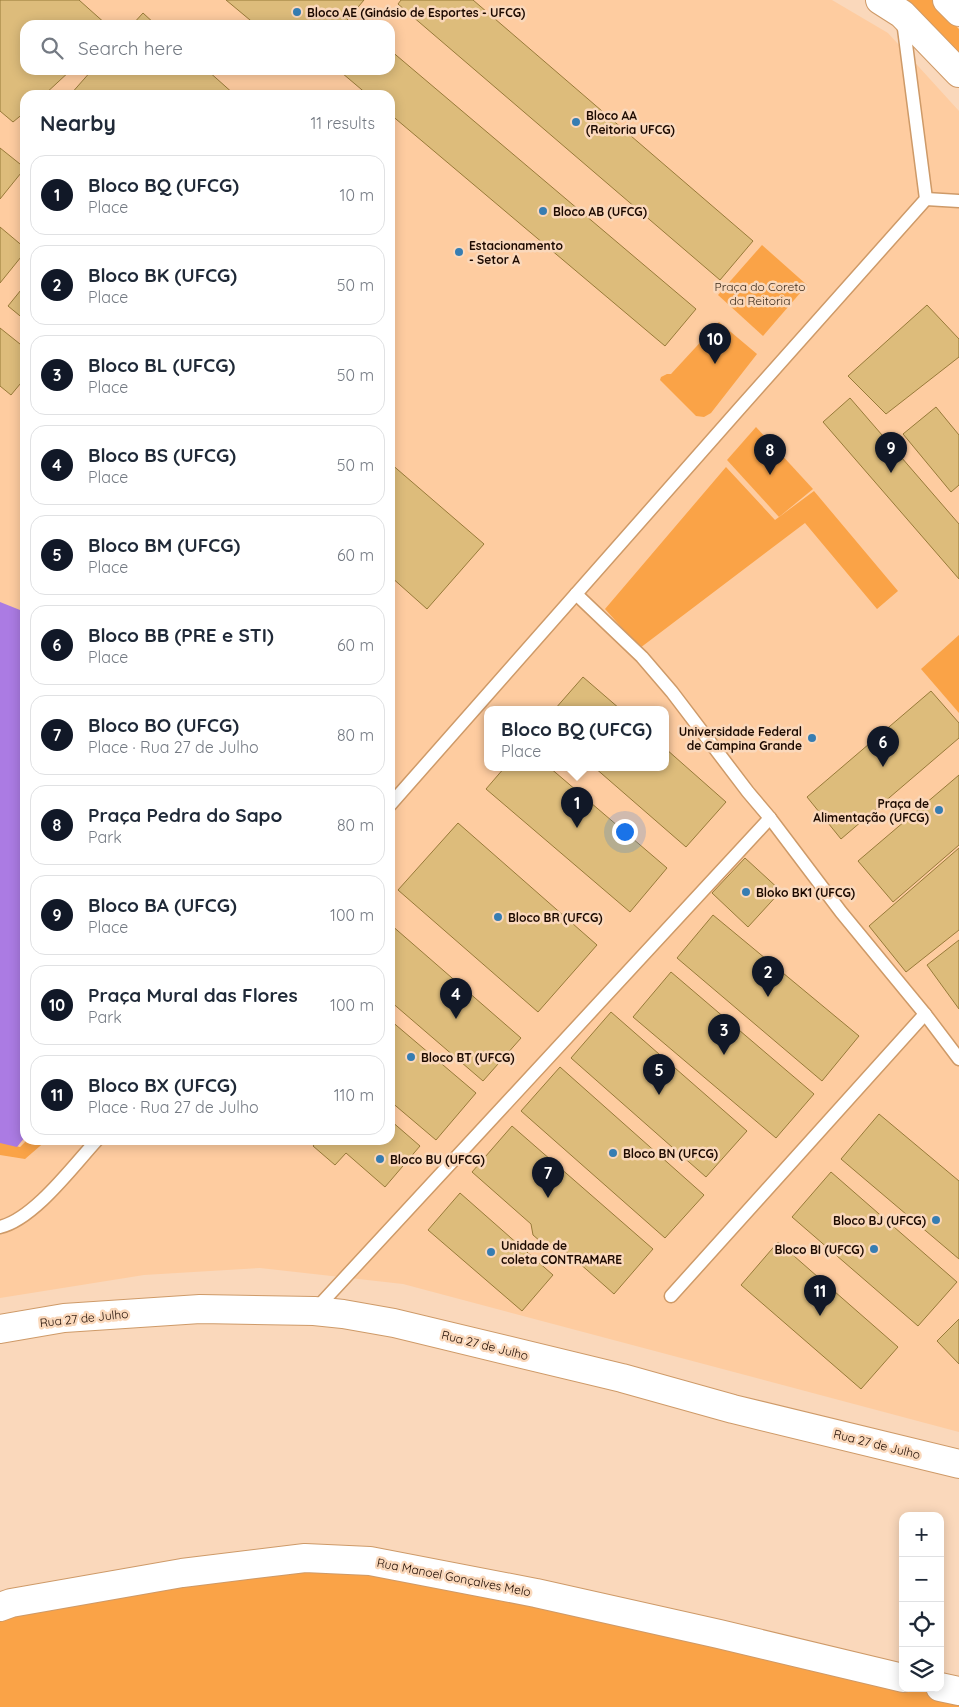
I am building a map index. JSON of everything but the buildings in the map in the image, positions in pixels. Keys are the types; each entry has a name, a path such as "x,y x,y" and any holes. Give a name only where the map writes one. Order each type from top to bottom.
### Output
{"street":[{"path":"947,0 959,12"},
{"path":"891,7 959,73"},
{"name":"Rua 27 de Julho","path":"0,1328 64,1318 200,1309 314,1311 343,1314 394,1323 622,1378 732,1409 959,1464"},
{"name":"Rua Manoel Gonçalves Melo","path":"0,1607 11,1603 182,1573 305,1558 370,1560 719,1634 899,1677"},
{"path":"944,1688 959,1691"}],"lane":[{"path":"395,800 926,199 891,7"},
{"path":"926,199 959,201"},
{"path":"576,594 642,657 672,692 841,912 959,1059"},
{"path":"314,1311 770,818"},
{"path":"671,1296 924,1014"},
{"path":"0,1227 21,1218 31,1210 52,1190 92,1145"}],"shaded area":[{"name":"Universidade Federal de Campina Grande","path":"0,0 832,0 888,33 959,111 959,1432 403,1284 260,1268 144,1275 0,1298"},
{"path":"0,602 20,610 20,1143 17,1147 0,1143"}],"green space":[{"path":"892,0 932,0 959,29 959,63"},
{"name":"Praça do Coreto da Reitoria","path":"762,245 807,285 763,336 718,295"},
{"path":"719,322 757,354 711,413 704,417 696,416 660,380 661,377 671,374"},
{"path":"756,427 813,489 779,517 727,460"},
{"path":"726,467 775,520 814,491 898,591 877,609 805,523 640,648 605,609"},
{"path":"959,635 959,713 921,669"},
{"path":"0,1142 20,1147 22,1145 41,1145 25,1159 0,1155"},
{"path":"285,1569 369,1569 899,1686 899,1692 926,1692 959,1700 959,1707 0,1707 0,1616"}],"place":[{"name":"Bloco AE (Ginásio de Esportes - UFCG)","path":"297,12"},
{"name":"Bloco AA (Reitoria UFCG)","path":"576,122"},
{"name":"Bloco AB (UFCG)","path":"543,211"},
{"name":"Estacionamento - Setor A","path":"459,252"},
{"name":"Praça Mural das Flores","path":"715,364"},
{"name":"Bloco BA (UFCG)","path":"891,473"},
{"name":"Praça Pedra do Sapo","path":"770,475"},
{"name":"Universidade Federal de Campina Grande","path":"812,738"},
{"name":"Bloco BB (PRE e STI)","path":"883,767"},
{"name":"Praça de Alimentação (UFCG)","path":"939,810"},
{"name":"Bloco BQ (UFCG)","path":"577,828"},
{"name":"Bloko BK1 (UFCG)","path":"746,892"},
{"name":"Bloco BR (UFCG)","path":"498,917"},
{"name":"Bloco BK (UFCG)","path":"768,997"},
{"name":"Bloco BS (UFCG)","path":"456,1019"},
{"name":"Bloco BL (UFCG)","path":"724,1055"},
{"name":"Bloco BT (UFCG)","path":"411,1057"},
{"name":"Bloco BM (UFCG)","path":"659,1095"},
{"name":"Bloco BN (UFCG)","path":"613,1153"},
{"name":"Bloco BU (UFCG)","path":"380,1159"},
{"name":"Bloco BO (UFCG)","path":"548,1198"},
{"name":"Bloco BJ (UFCG)","path":"936,1220"},
{"name":"Bloco BI (UFCG)","path":"874,1249"},
{"name":"Unidade de coleta CONTRAMARE","path":"491,1252"},
{"name":"Bloco BX (UFCG)","path":"820,1316"}]}
